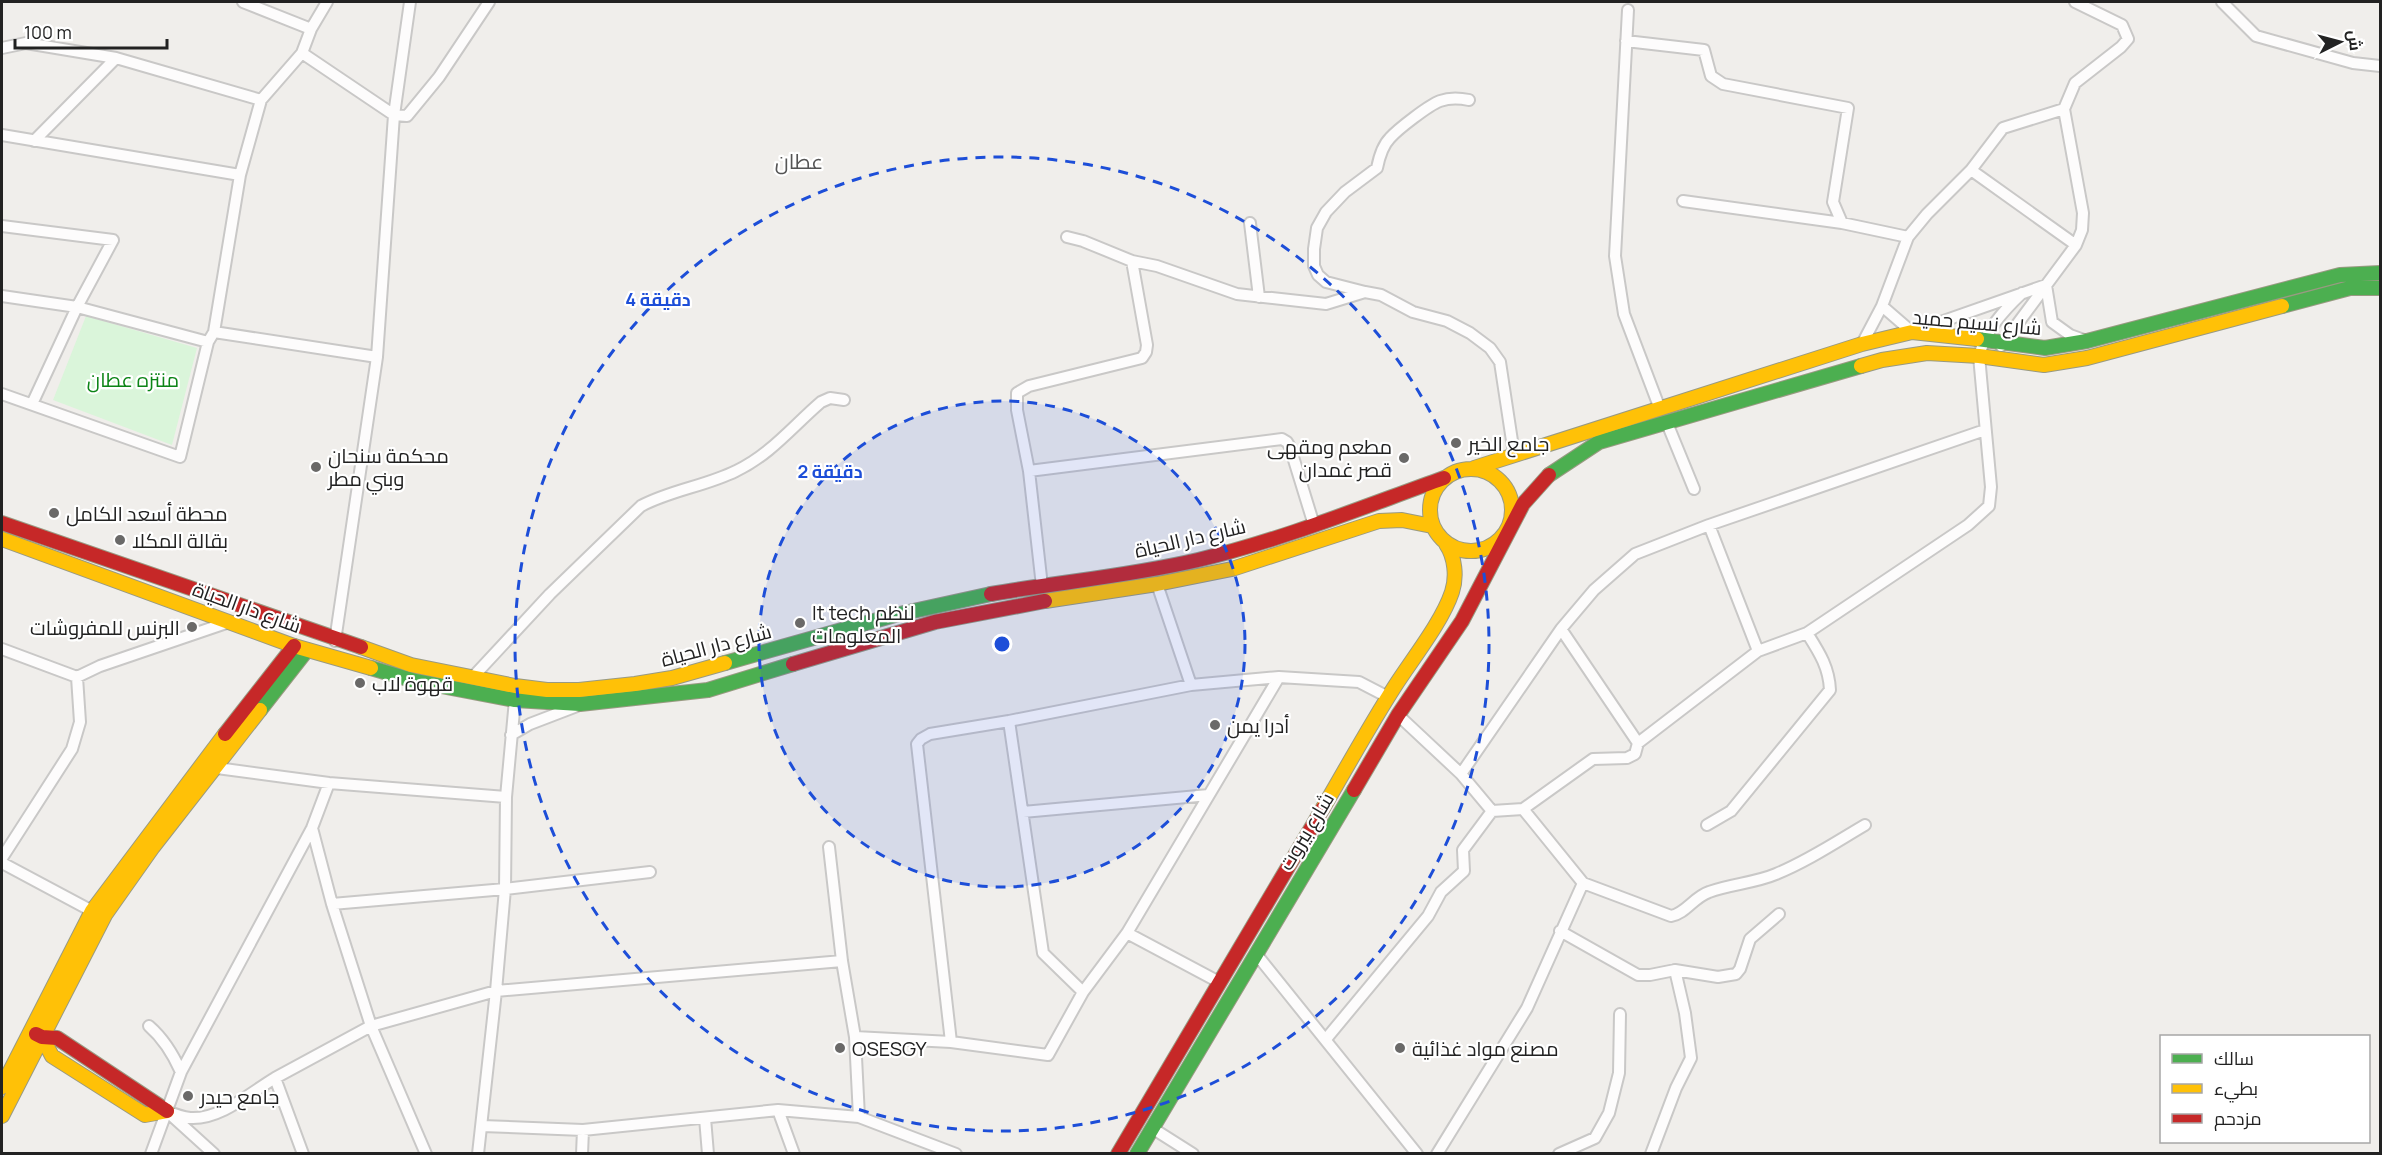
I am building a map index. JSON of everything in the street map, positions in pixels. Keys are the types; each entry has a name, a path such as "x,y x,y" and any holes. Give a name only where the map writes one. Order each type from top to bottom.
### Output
{"main road":[{"name":"شارع نسيم حميد","path":"1474,468 1862,344 1912,332 2045,348 2087,341 2340,275 2380,273"},
{"name":"شارع نسيم حميد","path":"1509,530 1523,504 1551,472 1599,442 1882,360 1927,353 1978,356 2044,365 2087,358 2350,288 2380,288"},
{"path":"1474,468 1487,472 1498,479 1507,490 1511,503 1509,530 1487,548 1473,552 1459,550 1446,544 1432,526 1429,514 1430,500 1435,488 1444,478 1463,469 1474,468"},
{"name":"شارع دار الحياة","path":"2,523 411,665 516,686 547,690 579,690 672,678 896,615 970,598 1152,569 1228,552 1314,525 1444,478"},
{"name":"شارع دار الحياة","path":"2,539 301,648 372,669 415,681 515,700 580,704 708,690 935,622 1045,601 1157,585 1233,569 1378,522 1402,520 1432,526"},
{"name":"شارع بيروت","path":"1137,1154 1398,715 1462,621 1509,530"},
{"path":"25,548 30,533"},
{"name":"شارع بيروت","path":"1118,1154 1388,697 1445,608 1453,591 1455,574 1452,552 1446,544"},
{"path":"1152,569 1157,585"},
{"path":"2,1087 36,1034 105,915 153,847 217,768 301,648"},
{"path":"2,1116 36,1034 92,912 201,764 301,648"},
{"path":"372,669 377,654"},
{"path":"1252,929 1266,938"},
{"path":"36,1034 51,1056 145,1115 167,1111"}],"street":[{"path":"243,2 311,29"},
{"path":"2,394 180,457 208,342 214,332 240,175 261,100 302,53 311,29 327,2"},
{"path":"335,640 377,357 394,115 410,2"},
{"path":"302,53 394,115 407,116 439,77 489,2"},
{"path":"1994,358 2076,245 2082,230 2083,213 2064,109 2075,83 2128,39 2122,25 2076,2"},
{"path":"2222,2 2256,36 2353,63 2380,66"},
{"path":"1628,10 1615,256 1623,314 1660,409"},
{"path":"1626,41 1704,50 1711,76 1723,84 1848,108 1833,202 1842,223"},
{"path":"2,48 26,43 116,58 261,100"},
{"path":"34,141 116,58"},
{"path":"1469,100 1460,98 1440,101 1389,139 1380,155 1377,168 1345,192 1326,212 1317,228 1314,266 1318,275 1326,282 1381,295 1413,312 1447,321 1470,333 1490,348 1500,362 1502,370 1514,454"},
{"path":"1862,344 1882,306 1908,237 1927,214 1971,170 2003,128 2064,109"},
{"path":"2,135 240,175"},
{"path":"1971,170 2076,245"},
{"path":"1683,201 1842,223 1908,237"},
{"path":"1250,223 1259,297"},
{"path":"2,226 113,240 77,307 32,404"},
{"path":"1067,237 1132,261 1157,266 1237,294 1326,304 1365,292"},
{"path":"1042,586 1029,471 1017,410 1017,393 1029,386 1142,358 1147,345 1132,261"},
{"path":"1882,306 1912,332 2046,285"},
{"path":"2046,285 2052,322 2070,334 2087,341"},
{"path":"1491,811 1523,809 1593,759 1627,758 1635,754 1638,743 1758,651 1807,633 1968,525 1989,506 1991,488 1978,356 1983,340 2002,312 2022,293"},
{"path":"2,296 77,307 208,342"},
{"path":"214,332 377,357"},
{"path":"472,678 550,594 641,506 659,496 735,472 772,450 820,402 830,398 844,400"},
{"path":"1667,423 1694,489"},
{"path":"1461,774 1561,629 1594,591 1635,554 1709,525 1985,430"},
{"path":"1029,471 1282,439 1290,447 1314,525"},
{"path":"1709,525 1758,651"},
{"path":"1157,585 1191,685"},
{"path":"2,649 77,677 100,666 231,621"},
{"path":"1561,629 1638,743"},
{"path":"1707,825 1731,811 1830,690 1824,660 1807,633"},
{"path":"2,858 72,749 80,722 77,677"},
{"path":"951,1042 917,744 921,739 930,734 1191,685 1279,677 1359,682 1388,697"},
{"path":"855,1037 951,1042 1048,1055 1083,992 1127,933 1279,677"},
{"path":"478,1154 505,889 506,797 515,700"},
{"path":"512,735 530,724 580,704"},
{"path":"1398,715 1461,774 1491,811"},
{"path":"1009,721 1043,953 1083,992"},
{"path":"217,768 329,783 506,797"},
{"path":"151,1154 181,1072 312,828 329,783"},
{"path":"1023,812 1209,795"},
{"path":"1523,809 1583,883 1671,916 1680,914 1686,906 1707,892 1774,875 1809,858 1865,825"},
{"path":"1326,1040 1428,916 1441,892 1464,871 1463,850 1491,811"},
{"path":"312,828 332,904 371,1026 426,1154"},
{"path":"829,847 842,961 855,1037 859,1117"},
{"path":"2,863 92,912"},
{"path":"332,904 505,889 650,872"},
{"path":"1437,1154 1527,1008 1583,883"},
{"path":"1560,931 1638,975 1675,970 1718,977 1736,974 1740,969 1750,939 1779,914"},
{"path":"1127,933 1219,982"},
{"path":"1257,955 1417,1154"},
{"path":"167,1111 188,1118 211,1115 371,1026 496,991 842,961"},
{"path":"1651,1154 1676,1088 1691,1058 1685,1012 1675,970"},
{"path":"1560,1154 1595,1138 1609,1113 1619,1073 1620,1014"},
{"path":"149,1026 161,1036 174,1054 181,1072"},
{"path":"275,1078 303,1154"},
{"path":"482,1126 583,1130 778,1110 859,1117 956,1154"},
{"path":"778,1110 794,1154"},
{"path":"167,1111 214,1154"},
{"path":"705,1118 708,1154"},
{"path":"1152,1128 1193,1154"},
{"path":"582,1154 583,1130"}],"green space":[{"name":"منتزه عطان","path":"86,316 197,348 172,445 53,400"}],"traffic: fast":[{"path":"1977,339 2045,348 2087,341 2340,275 2380,273"},
{"path":"2282,306 2350,288 2380,288"},
{"path":"1549,475 1599,442 1861,366"},
{"path":"725,663 895,615 991,594"},
{"path":"260,710 307,650"},
{"path":"371,668 415,681 515,700 580,704 708,690 793,664"},
{"path":"1137,1154 1354,790"}],"traffic: slow":[{"path":"1861,366 1882,360 1927,353 1979,356 2044,365 2087,358 2282,306"},
{"path":"1474,468 1862,344 1912,332 1977,339"},
{"path":"1463,469 1479,469 1494,476 1505,487 1512,502 1512,510 1509,526 1500,539 1479,551 1463,551 1448,544 1437,533 1430,518 1430,502 1437,487 1448,476 1463,469"},
{"path":"1045,601 1157,584 1232,569 1379,521 1402,520 1432,526"},
{"path":"2,539 294,646 371,668"},
{"path":"1323,808 1395,686 1434,628 1447,604 1454,586 1455,574 1453,561 1446,544"},
{"path":"361,647 411,665 515,686 547,690 579,690 635,684 672,678 725,663"},
{"path":"2,1116 105,915 153,847 260,710"},
{"path":"2,1087 92,911 225,734"},
{"path":"42,1037 52,1056 145,1115 167,1111"}],"traffic: jam":[{"path":"1354,790 1398,715 1462,621 1523,504 1549,475"},
{"path":"991,594 1121,575 1198,560 1291,533 1444,478"},
{"path":"2,523 361,647"},
{"path":"793,664 935,622 1045,601"},
{"path":"225,734 294,646"},
{"path":"1118,1154 1323,808"},
{"path":"36,1034 42,1037 57,1038 167,1111"}],"place":[{"name":"جامع الخير","path":"1456,443"},
{"name":"مطعم ومقهى قصر غمدان","path":"1404,458"},
{"name":"محكمة سنحان وبني مطر","path":"316,467"},
{"name":"محطة أسعد الكامل","path":"54,513"},
{"name":"بقالة المكلا","path":"120,540"},
{"name":"It tech لنظم المعلومات","path":"800,623"},
{"name":"البرنس للمفروشات","path":"192,627"},
{"name":"قهوة لاب","path":"360,683"},
{"name":"أدرا يمن","path":"1215,725"},
{"name":"OSESGY","path":"840,1048"},
{"name":"مصنع مواد غذائية","path":"1400,1048"},
{"name":"جامع حيدر","path":"188,1096"}],"district":[{"name":"عطان","path":"799,161"}]}
